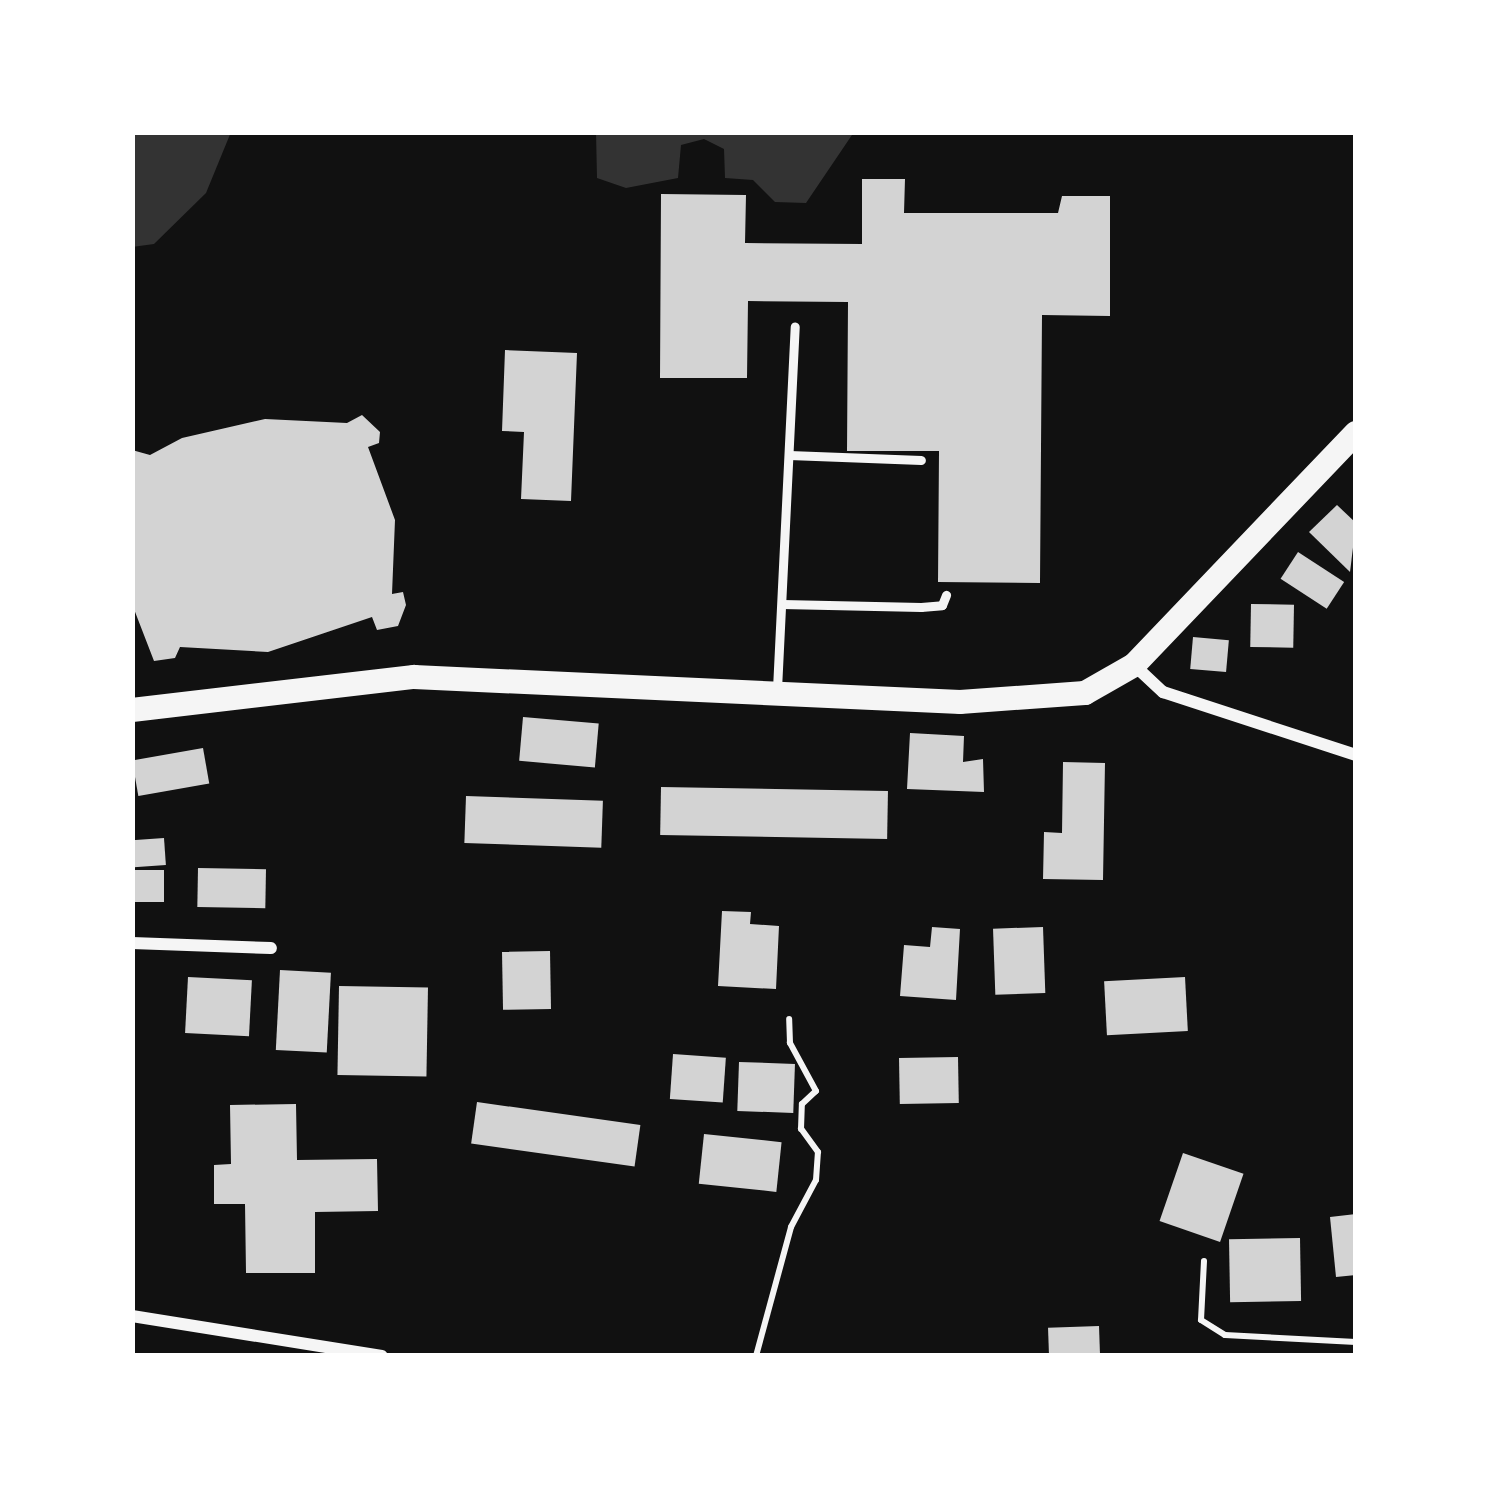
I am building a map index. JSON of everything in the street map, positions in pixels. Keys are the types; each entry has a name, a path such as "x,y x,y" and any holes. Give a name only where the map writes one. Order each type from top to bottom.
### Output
{"main road":[{"path":"132,710 414,677 777,695 1046,700 1085,693 1133,665 1356,434"}],"street":[{"path":"1133,665 1163,692 1356,755"},
{"path":"132,943 272,948"},
{"path":"132,1316 382,1356"}],"lane":[{"path":"777,695 795,326"},
{"path":"789,455 921,460"},
{"path":"782,604 921,608 941,605 946,596"}],"path":[{"path":"756,1356 790,1227 816,1180 818,1153 801,1129 802,1104 816,1091 790,1043 789,1019"},
{"path":"1204,1261 1201,1320 1225,1335 1356,1342"}],"shaded area":[{"path":"132,132 231,132 206,193 154,244 132,247"},
{"path":"596,132 854,132 806,203 775,202 753,180 725,178 724,149 704,139 681,145 678,178 626,188 597,178"}],"building":[{"path":"862,179 905,179 904,213 1058,213 1062,196 1110,196 1110,316 1042,315 1040,583 938,582 939,451 847,451 848,302 748,301 747,378 660,378 661,194 746,195 745,243 862,244"},
{"path":"505,350 577,353 571,501 521,499 524,432 502,431"},
{"path":"362,415 380,432 379,443 368,447 395,520 392,594 403,592 406,605 398,626 377,630 372,617 268,652 180,647 175,658 154,661 132,604 132,450 150,455 182,438 265,419 347,423"},
{"path":"1337,505 1356,523 1350,572 1309,532"},
{"path":"1298,552 1344,582 1327,609 1281,579"},
{"path":"1251,604 1294,605 1293,648 1250,647"},
{"path":"1193,637 1229,640 1226,672 1190,669"},
{"path":"523,717 599,724 595,767 519,761"},
{"path":"910,733 964,736 963,762 983,759 984,792 907,789"},
{"path":"203,748 209,783 138,796 132,761"},
{"path":"1063,762 1105,763 1103,880 1043,879 1044,832 1062,833"},
{"path":"661,787 888,791 887,839 660,835"},
{"path":"466,796 603,801 601,848 464,843"},
{"path":"164,838 166,865 134,867 132,840"},
{"path":"198,868 266,869 265,908 197,907"},
{"path":"132,870 164,870 164,902 132,902"},
{"path":"722,911 751,912 750,924 779,926 776,989 718,986"},
{"path":"932,927 960,929 956,1000 900,996 904,945 930,947"},
{"path":"1043,927 1045,993 995,995 993,929"},
{"path":"550,951 551,1009 503,1010 502,952"},
{"path":"280,970 331,973 327,1053 276,1050"},
{"path":"188,977 252,980 249,1036 185,1033"},
{"path":"1185,977 1188,1031 1107,1035 1104,981"},
{"path":"339,986 428,988 426,1077 337,1075"},
{"path":"673,1054 726,1058 723,1103 670,1099"},
{"path":"958,1057 959,1103 900,1104 899,1058"},
{"path":"739,1062 795,1064 793,1113 737,1111"},
{"path":"477,1102 640,1125 635,1167 471,1144"},
{"path":"296,1104 297,1160 377,1159 378,1211 315,1212 315,1273 246,1273 245,1204 214,1204 214,1165 231,1164 230,1105"},
{"path":"704,1134 782,1142 776,1192 699,1184"},
{"path":"1183,1153 1244,1174 1220,1242 1160,1221"},
{"path":"1356,1214 1356,1275 1336,1277 1330,1217"},
{"path":"1300,1238 1301,1301 1230,1302 1229,1239"},
{"path":"1099,1326 1100,1356 1049,1356 1048,1328"}]}
